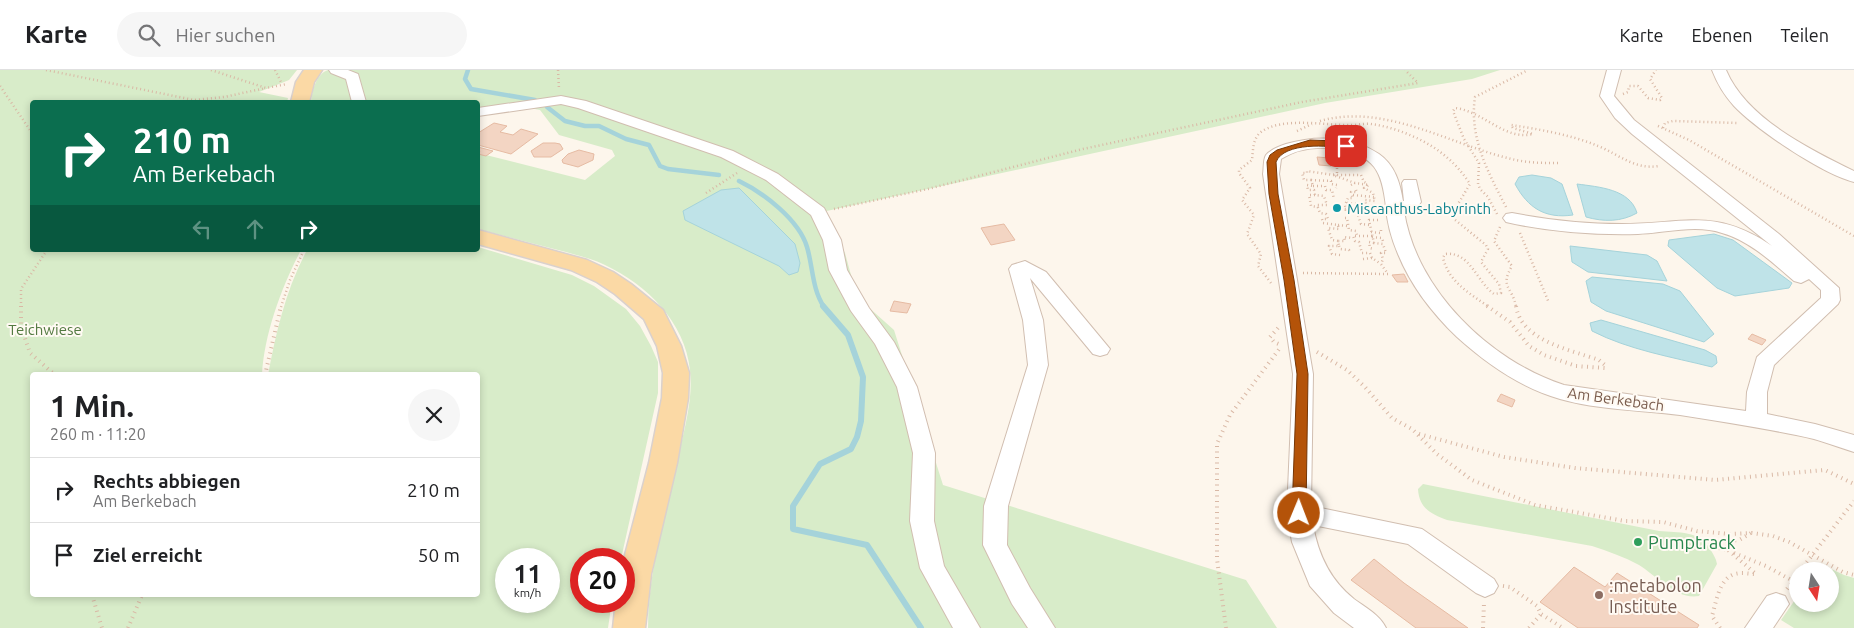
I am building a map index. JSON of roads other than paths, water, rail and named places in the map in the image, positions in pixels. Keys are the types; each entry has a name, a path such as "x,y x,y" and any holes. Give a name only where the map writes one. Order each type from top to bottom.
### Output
{"main road":[{"path":"301,100 309,76"},
{"path":"480,238 579,265 605,277 623,289 654,315 670,346 676,373 674,398 663,463 635,574 629,628"}],"lane":[{"path":"336,70 353,77 359,100"},
{"path":"1614,70 1607,96 1624,120 1657,144 1806,264 1830,288 1831,300 1764,362 1757,392 1756,420"},
{"path":"1719,70 1730,92 1760,121 1811,154 1854,177"},
{"path":"480,112 561,100 581,104 644,124 726,154 772,177 818,212 832,240 838,270 861,311 884,342 907,387 924,453 922,521 932,568 967,628"},
{"path":"1373,628 1343,605 1319,579 1304,542 1299,513 1303,374 1291,347 1271,174 1273,157 1280,152 1310,143 1336,144 1356,149 1378,160"},
{"path":"1280,152 1336,166 1378,160"},
{"name":"Am Berkebach","path":"1378,160 1389,177 1402,244 1431,296 1457,326 1505,366 1545,386 1578,396 1701,411 1798,427 1854,444"},
{"path":"1394,207 1410,205 1412,202 1413,193 1410,183"},
{"path":"1504,220 1628,229 1685,224 1721,227 1752,241 1799,275 1828,302"},
{"path":"1042,628 1020,596 995,545 996,506 1038,365 1033,320 1018,269 1024,267 1039,276 1100,349"},
{"path":"1299,513 1414,536 1485,586"},
{"path":"1758,628 1776,604"}],"water":[{"path":"1532,175 1551,178 1562,184 1573,215 1563,216 1546,213 1538,210 1526,200 1515,184 1519,177"},
{"path":"1577,184 1604,188 1621,194 1628,199 1637,213 1625,218 1612,220 1586,217"},
{"path":"739,188 795,244 800,263 798,272 789,275 779,266 685,220 683,211 721,190"},
{"path":"1714,234 1733,240 1792,283 1789,288 1735,296 1717,288 1668,246 1669,240"},
{"path":"1570,246 1647,255 1657,261 1667,281 1588,272 1572,262"},
{"path":"1592,277 1663,284 1680,291 1714,334 1704,342 1606,311 1591,302 1586,281"},
{"path":"1601,320 1705,350 1716,356 1717,363 1712,367 1651,352 1606,338 1592,331 1590,323"}],"waterway":[{"path":"468,70 465,79 471,89 535,100"},
{"path":"547,107 565,121 585,126 599,126 626,139 649,145 660,166 668,169 719,175"},
{"path":"739,181 769,200 789,217 797,227 807,247 817,293 824,307"},
{"path":"823,306 848,335 863,377 861,421 857,437 851,449 820,464 793,506 793,529 867,545 921,628"}],"place":[{"name":"Miscanthus-Labyrinth","path":"1337,208"},
{"name":"Pumptrack","path":"1638,542"},
{"name":":metabolon Institute","path":"1599,595"}],"park label":[{"name":"Teichwiese","path":"45,329"}]}
